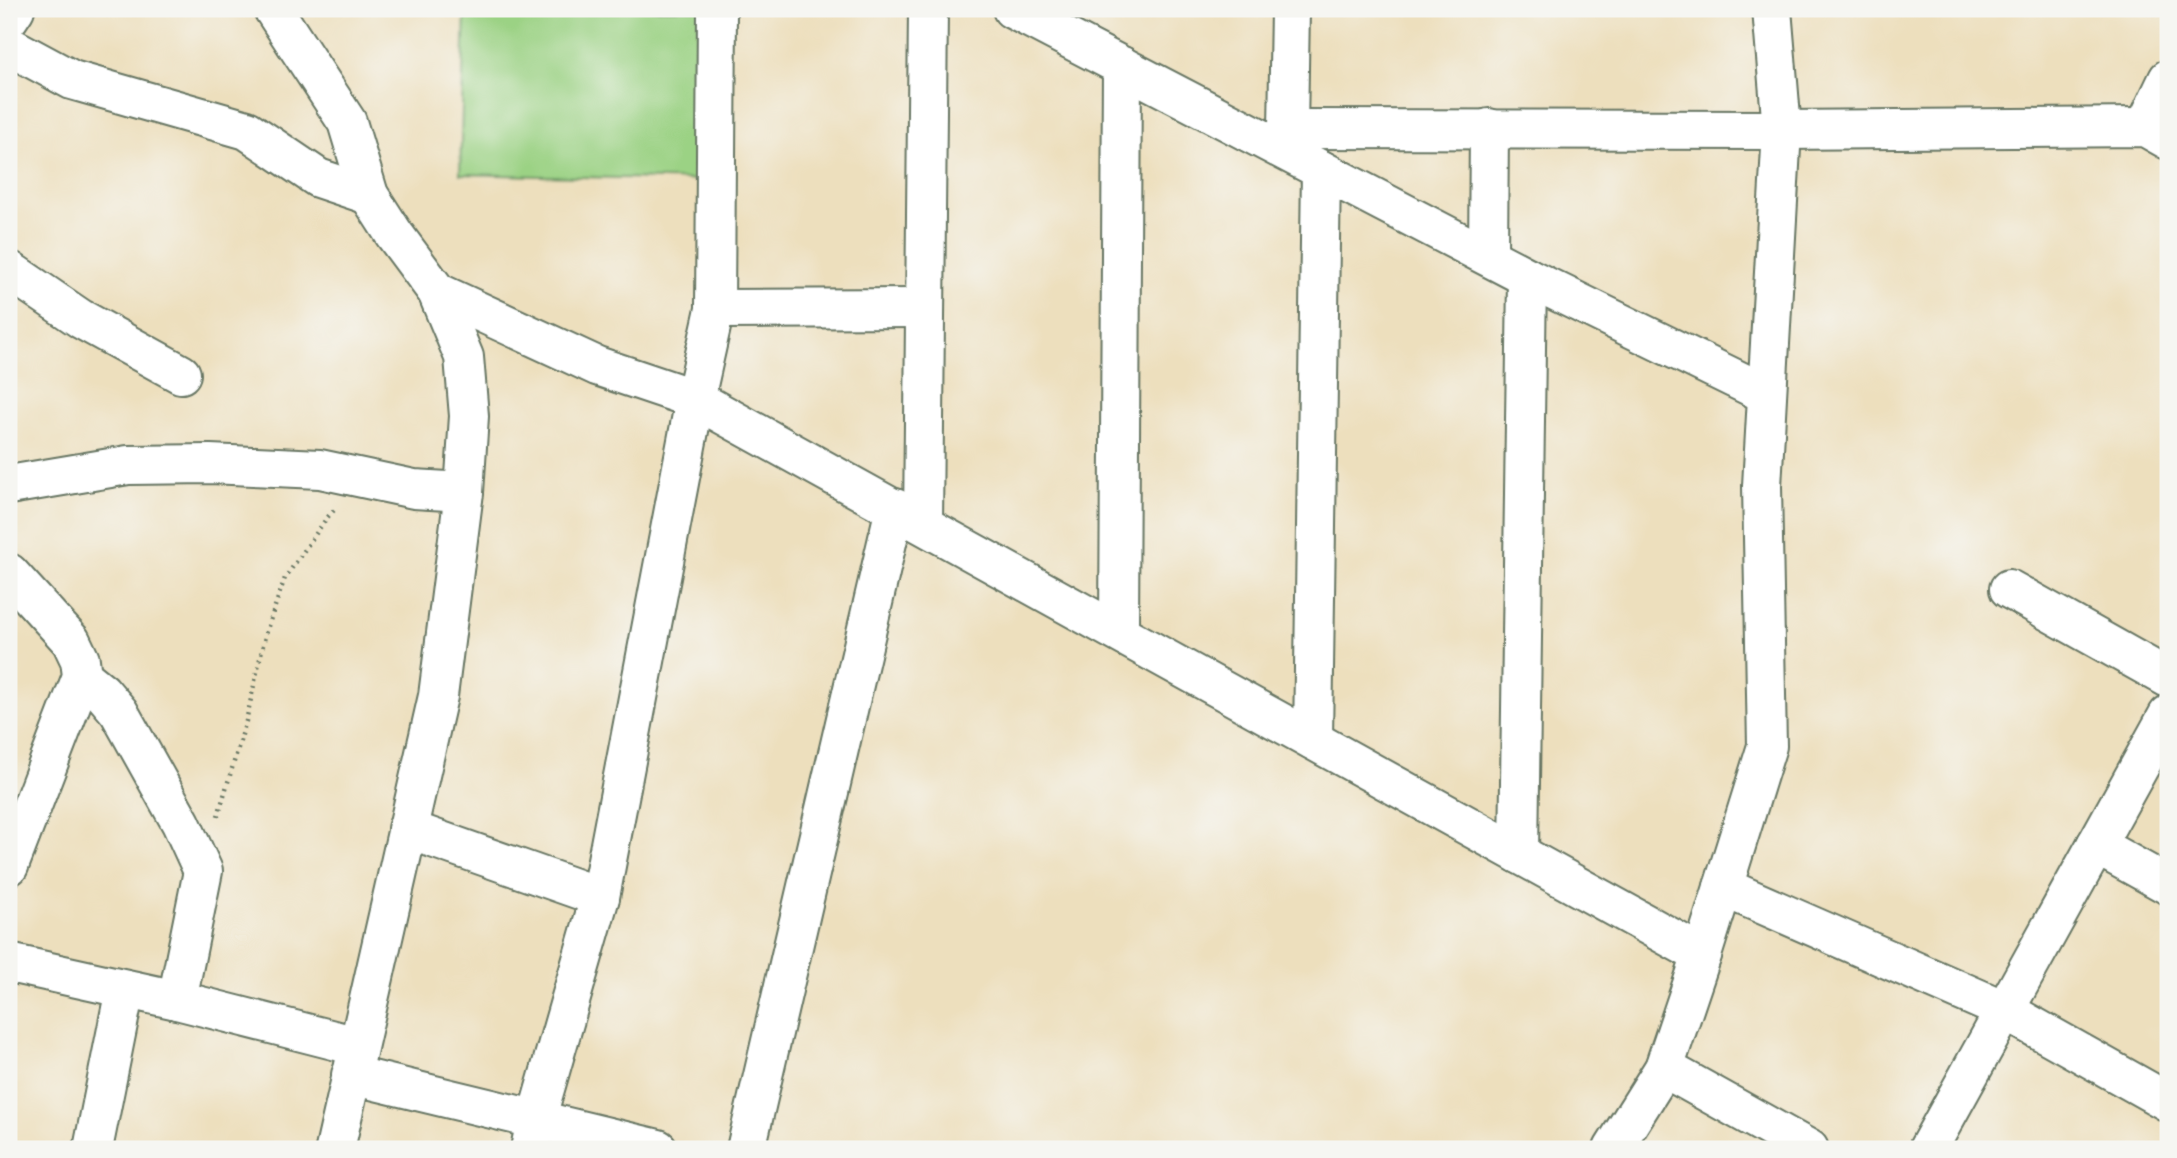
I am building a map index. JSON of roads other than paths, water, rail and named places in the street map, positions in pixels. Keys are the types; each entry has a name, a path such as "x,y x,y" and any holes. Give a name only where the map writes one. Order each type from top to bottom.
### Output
{"street":[{"path":"9,18 15,9"},
{"path":"273,9 347,122 369,195 394,234 438,292 464,357 469,416 464,492 438,696 335,1149"},
{"path":"533,1135 600,897 695,398 715,309 718,9"},
{"path":"746,1149 909,516 925,308 928,9"},
{"path":"1013,9 1122,66 1282,137 1321,170 1527,277 1766,394"},
{"path":"1282,137 1290,9"},
{"path":"1613,1149 1664,1068 1767,746 1762,486 1782,130 1772,9"},
{"path":"9,46 72,80 247,130 318,178 369,195"},
{"path":"1119,632 1122,66"},
{"path":"1282,137 1489,128 2156,134 2168,79"},
{"path":"1488,256 1489,128"},
{"path":"1313,740 1321,170"},
{"path":"9,270 81,319 181,374"},
{"path":"1519,853 1527,277"},
{"path":"438,292 597,366 695,398 1702,955"},
{"path":"715,309 925,308"},
{"path":"9,485 128,465 211,464 320,469 415,489 464,492"},
{"path":"9,573 71,641 80,660 82,676 9,866"},
{"path":"2009,589 2168,678"},
{"path":"82,676 102,692 119,712 181,823 203,871 177,1000"},
{"path":"1928,1149 2168,715"},
{"path":"407,829 600,897"},
{"path":"2096,845 2168,885"},
{"path":"1723,887 2004,1010 2168,1102"},
{"path":"9,963 177,1000 354,1061 533,1135 658,1149"},
{"path":"93,1149 125,989"},
{"path":"1664,1068 1809,1149"}]}
